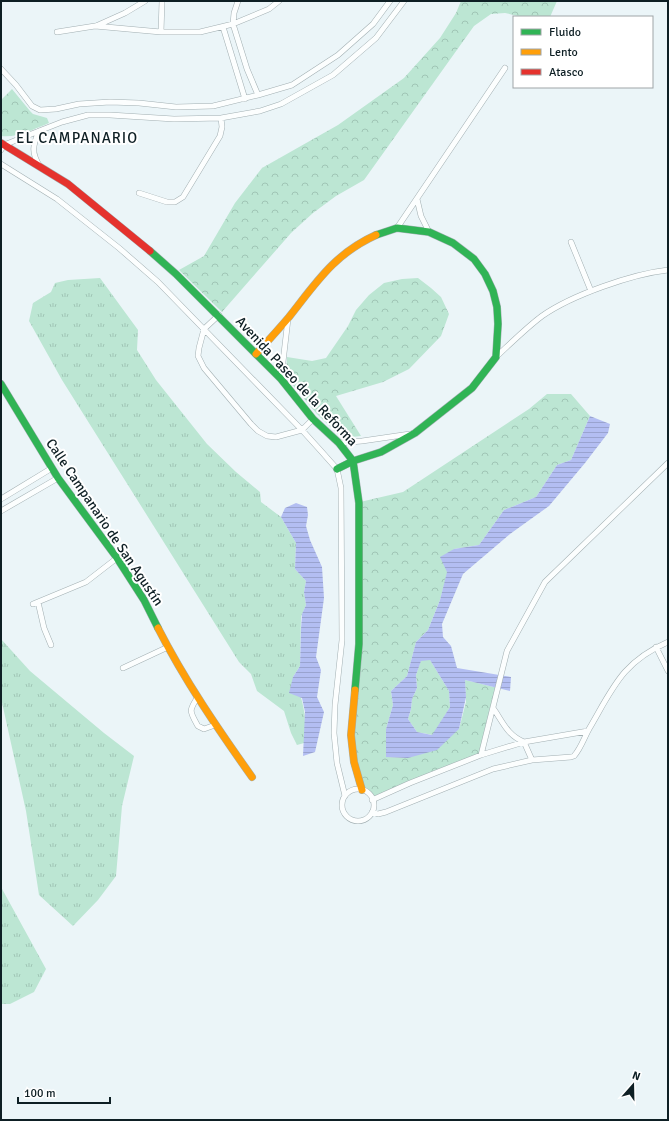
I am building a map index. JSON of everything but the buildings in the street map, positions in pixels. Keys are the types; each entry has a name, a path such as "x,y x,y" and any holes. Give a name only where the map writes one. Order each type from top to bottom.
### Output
{"street":[{"path":"95,26 125,13 146,1"},
{"path":"161,32 162,1"},
{"path":"238,1 234,13 233,24 247,69 258,95"},
{"path":"57,32 95,26 161,32 200,32 233,24 268,8 279,1"},
{"path":"1,69 16,85 32,106 40,110 56,109 79,104 110,102 140,103 176,107 213,106 245,99 292,85 338,55 373,24 390,1"},
{"path":"2,146 62,122 88,115 110,115 174,120 221,118 260,111 281,104 333,75 376,38 404,1"},
{"path":"223,27 245,99"},
{"path":"397,228 505,68"},
{"path":"139,193 167,202 175,202 183,196 220,136 222,127 221,118"},
{"path":"39,131 33,148 34,158 40,166"},
{"name":"Avenida Paseo de la Reforma","path":"2,146 40,166 68,184 130,234 176,274 281,379 314,419 339,443 353,462 359,503 359,644 351,735 354,762 362,790"},
{"path":"1,164 57,199 119,248 158,282 302,430 337,469 341,488 342,640 335,705 334,733 337,763 345,796"},
{"path":"417,198 421,216 429,232"},
{"path":"256,354 288,318 325,271 350,249 371,238 397,228 429,232 453,243 474,259 485,274 494,291 498,324 496,357"},
{"path":"571,242 591,291"},
{"path":"337,469 381,452 415,433 472,388 496,357 542,316 591,291 648,272 668,270"},
{"path":"218,315 204,329 198,356 204,368 258,431 267,436 276,437 302,430 314,419"},
{"path":"281,379 288,318"},
{"name":"Calle Campanario de San Agustín","path":"1,384 58,478 117,558 144,600 168,647 215,725 252,777"},
{"path":"339,443 381,439 415,433"},
{"path":"481,755 507,651 545,582 668,463"},
{"path":"1,499 52,468"},
{"path":"1,511 58,478"},
{"path":"33,604 86,582 117,558"},
{"path":"38,602 44,628 51,645"},
{"path":"372,812 378,814 386,812 493,769 532,760 571,757 577,752 616,681 625,670 637,659 656,647 668,642"},
{"path":"123,668 168,647"},
{"path":"656,647 668,672"},
{"path":"198,697 190,710 198,726 204,729 215,725"},
{"path":"493,708 509,732 524,742 532,760"},
{"path":"372,800 410,783 481,755 524,742 588,731"},
{"path":"362,790 366,792 374,804 372,812 363,820 358,821 350,819 344,812 342,802 349,792 362,790"}],"green space":[{"path":"461,1 557,1 550,16 518,16 505,13 491,14 474,26 364,180 336,196 313,213 291,233 222,312 179,270 204,256 235,203 262,168 338,125 404,78 440,38 456,13"},
{"path":"12,89 33,114 47,118 49,123 14,136 1,136 1,100"},
{"path":"100,278 138,330 137,350 156,380 207,444 236,472 260,492 261,502 281,517 296,543 295,569 306,581 304,592 306,605 301,617 300,666 293,677 304,709 304,743 297,745 291,733 284,711 257,691 251,674 239,662 62,380 29,321 33,303 51,292 55,283 68,280"},
{"path":"418,278 441,297 449,314 441,336 409,369 383,382 336,396 361,436 342,438 317,414 286,377 287,357 312,361 326,358 348,326 356,310 369,295 384,283 402,279"},
{"path":"547,394 571,394 590,416 571,460 557,465 536,497 504,510 479,545 454,549 440,600 428,630 416,642 407,676 391,691 393,705 386,729 386,757 408,758 459,729 466,702 465,680 498,688 480,754 372,798 362,790 352,733 356,703 360,502 403,492 529,409"},
{"path":"1,639 30,671 134,756 122,806 116,876 98,900 73,926 39,895 26,811 1,698"},
{"path":"421,660 430,660 449,691 450,707 433,735 417,732 408,719 412,699 417,688 416,675"},
{"path":"1,887 46,969 34,992 10,1004 1,1004"}],"water":[{"path":"590,416 610,424 608,433 549,506 510,534 463,574 442,624 443,637 451,646 457,668 511,677 510,691 465,680 466,697 459,729 437,750 408,758 386,757 386,729 393,705 391,691 407,676 416,642 428,630 440,600 447,572 440,557 454,549 479,545 504,510 536,497 557,465 571,460","holes":["430,660 449,691 450,707 432,735 417,732 408,719 412,699 417,688 416,675 421,661"]},
{"path":"296,503 307,507 308,515 306,526 310,540 322,567 324,598 316,657 321,670 317,697 324,712 315,752 303,756 305,712 302,698 289,693 293,677 300,666 302,614 306,605 304,592 306,581 295,569 296,543 281,517 285,508"}],"traffic: fast":[{"path":"337,469 353,461 381,452 415,433 472,388 496,357 498,324 497,307 493,291 485,274 474,259 453,243 429,232 397,228 376,235"},
{"path":"150,251 176,274 281,379 313,419 339,443 353,461 359,503 359,644 355,690"},
{"path":"1,384 58,478 117,558 144,600 158,628"}],"traffic: slow":[{"path":"256,354 289,317 317,281 337,260 348,251 376,235"},
{"path":"158,628 168,648 214,723 252,777"},
{"path":"355,690 351,735 354,762 362,790"}],"traffic: jam":[{"path":"1,143 68,184 150,251"}],"district":[{"name":"EL CAMPANARIO","path":"77,138"}]}
